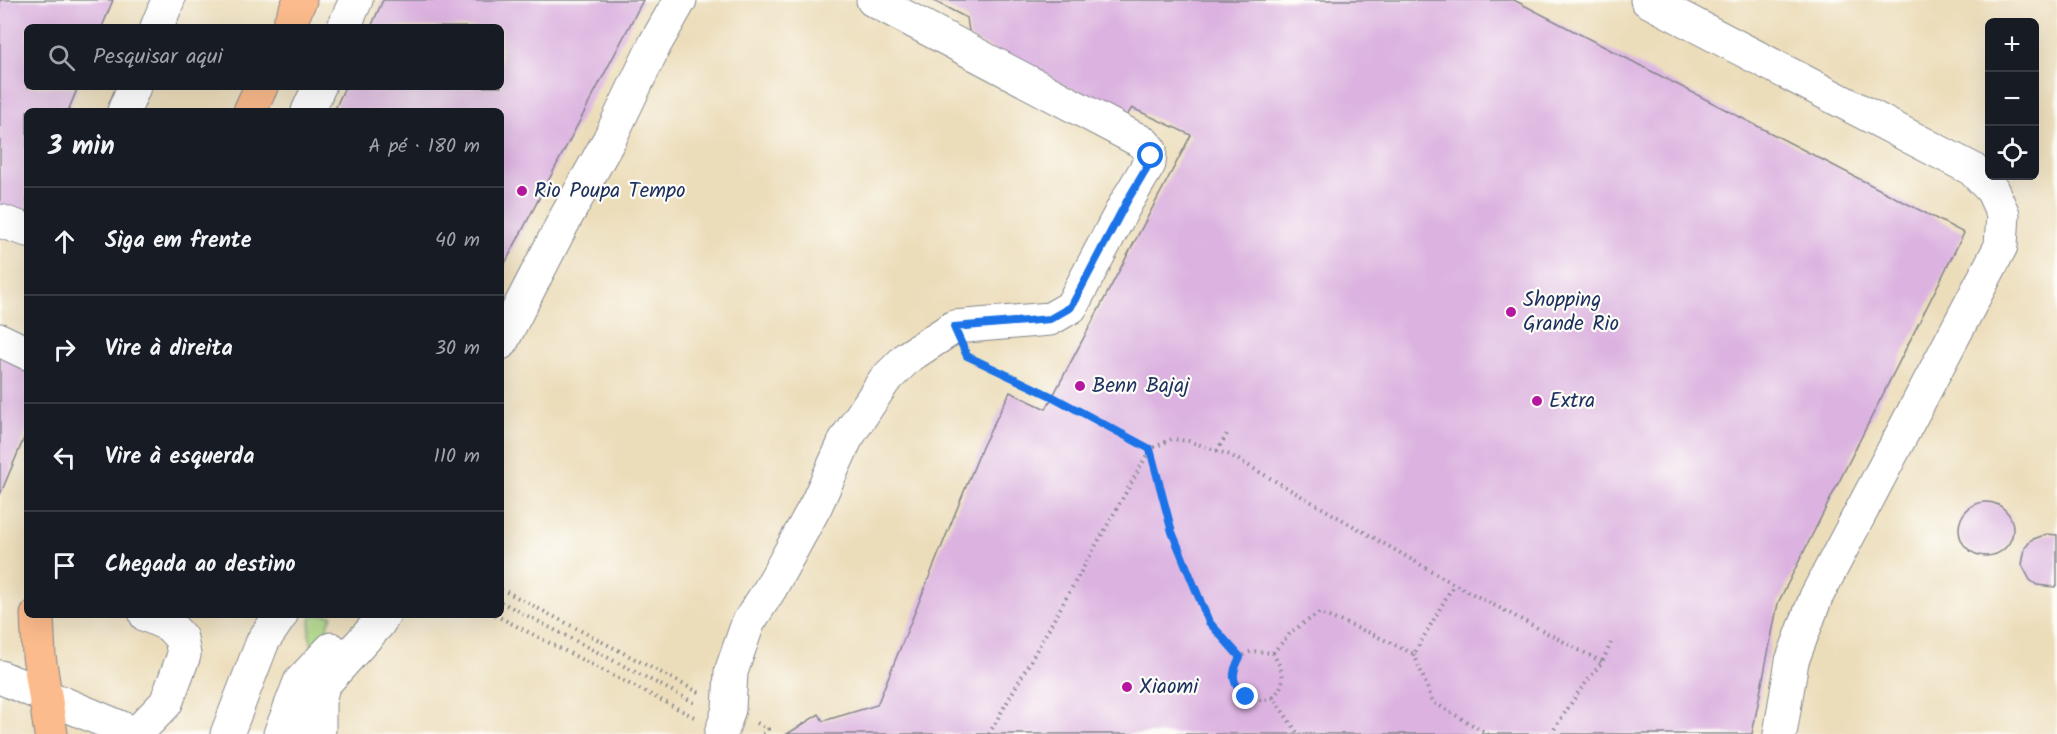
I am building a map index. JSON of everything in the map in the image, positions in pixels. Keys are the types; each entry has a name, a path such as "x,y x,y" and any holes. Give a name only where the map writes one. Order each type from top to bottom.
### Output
{"main road":[{"path":"289,24 300,0"},
{"path":"251,108 260,90"},
{"path":"37,618 39,656 51,734"}],"lane":[{"path":"158,24 168,0"},
{"path":"345,24 356,0"},
{"path":"504,337 609,140 655,44 680,0"},
{"path":"724,723 731,672 748,623 770,589 810,514 846,439 884,381 908,357 954,327 1050,319 1071,307 1149,164 1150,150 1144,143 873,0"},
{"path":"1647,0 1972,169 1992,190 2003,214 2001,246 1816,597 1792,661 1780,734"},
{"path":"125,108 133,90"},
{"path":"309,108 318,90"},
{"path":"0,221 24,229"},
{"path":"0,340 24,352"},
{"path":"0,677 136,734 166,703 184,655 181,638 169,625 153,618"},
{"path":"227,734 263,641 279,618"},
{"path":"280,734 300,682 339,640 356,618"},
{"path":"315,732 323,686 382,618"}],"path":[{"path":"954,327 967,356 1053,397 1150,449 1172,532 1209,622 1240,657"},
{"path":"1217,451 1227,434"},
{"path":"989,734 1150,449 1172,439 1188,441 1240,461 1454,584 1602,662"},
{"path":"1414,654 1454,584"},
{"path":"504,591 724,723"},
{"path":"504,604 724,723"},
{"path":"1273,653 1292,631 1319,613 1370,633 1414,654 1432,702 1488,734"},
{"path":"501,618 724,723 768,729 763,734"},
{"path":"1551,734 1602,662 1611,643"},
{"path":"1252,651 1273,653 1282,670 1283,682 1280,690 1268,700 1251,700 1241,692 1236,684 1233,670 1240,657 1252,651"},
{"path":"1273,697 1298,734"}],"green space":[{"path":"311,618 331,618 326,630 327,640 313,648 309,634"}],"building":[{"path":"0,0 113,0 103,24 24,24 24,90 77,90 69,108 24,108 24,216 0,206"},
{"name":"Rio Poupa Tempo","path":"383,0 643,0 504,265 504,108 335,108 344,90 504,90 504,24 372,24"},
{"name":"Shopping Grande Rio","path":"932,0 1514,0 1964,233 1778,603 1752,734 787,734 819,714 823,721 877,705 983,445 1010,392 1046,409 1191,135 1132,108 1126,117 970,38 967,18"},
{"path":"0,344 24,354 24,438 0,495"},
{"path":"1981,502 1991,502 2001,506 2009,514 2013,529 2009,544 2001,552 1991,556 1981,556 1971,552 1963,544 1959,534 1959,524 1963,514 1971,506"},
{"path":"2047,534 2057,535 2057,586 2054,587 2037,585 2030,580 2022,565 2025,548 2031,540"}],"place":[{"name":"Rio Poupa Tempo","path":"522,191"},
{"name":"Shopping Grande Rio","path":"1511,312"},
{"name":"Benn Bajaj","path":"1080,386"},
{"name":"Extra","path":"1537,401"},
{"name":"Xiaomi","path":"1127,687"}],"route":[{"path":"1151,156 1149,164 1071,307 1050,319 954,327 967,356 1053,397 1150,449 1172,532 1209,622 1240,657 1233,670 1234,678 1246,697"}]}
